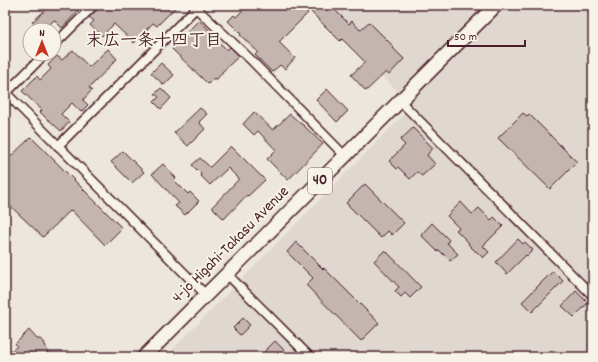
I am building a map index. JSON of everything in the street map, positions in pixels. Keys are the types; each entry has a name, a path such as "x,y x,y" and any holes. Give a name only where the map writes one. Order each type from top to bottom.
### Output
{"highway":[{"name":"4-jo Higahi-Takasu Avenue","path":"144,357 496,5"}],"street":[{"path":"62,37 94,5"},
{"path":"58,146 198,7 344,156"},
{"path":"37,62 5,93 206,295"},
{"path":"400,101 593,296"},
{"path":"227,274 310,357"}],"shaded area":[{"path":"312,5 593,5 593,357 165,357 412,106"}],"building":[{"path":"51,5 64,5 67,9 72,5 78,11 62,28 62,22 56,22 54,20 52,22 32,22"},
{"path":"102,5 178,5 157,26 153,23 134,43 114,24 102,36 90,25 94,21 89,17"},
{"path":"248,5 300,5 308,13 279,42 295,58 285,69 280,65 272,72 255,55 258,52 228,21 234,15 236,17"},
{"path":"318,5 330,5 349,24 352,21 360,30 369,22 404,59 389,75 386,72 366,91 351,75 365,62 342,39 340,41 311,12"},
{"path":"199,20 227,50 230,47 239,56 222,72 216,80 214,78 208,84 172,49 188,34 187,32"},
{"path":"108,49 117,59 89,88 92,90 83,100 88,105 81,112 72,103 61,114 69,122 61,131 40,112 42,110 22,91 37,76 40,80 51,69 48,65 51,62 62,62 62,60 73,50 89,67"},
{"path":"161,63 174,75 164,85 151,73"},
{"path":"161,88 171,98 161,109 154,102 159,97 155,94"},
{"path":"327,89 348,111 337,122 316,100"},
{"path":"200,108 207,114 199,122 205,129 188,146 174,133"},
{"path":"254,112 273,130 290,114 323,144 288,180 267,159 276,150 258,131 254,135 243,124"},
{"path":"523,113 527,116 529,114 577,162 550,189 498,138"},
{"path":"413,128 433,148 427,155 435,164 422,176 417,172 410,179 398,167 397,169 389,161 405,145 400,140"},
{"path":"31,137 122,228 105,245 71,210 43,237 5,201 5,162"},
{"path":"231,146 265,180 248,196 247,195 224,219 212,207 239,179 228,168 210,185 192,165 200,158 210,167"},
{"path":"123,151 144,172 132,183 111,162"},
{"path":"163,164 176,178 174,180 188,194 190,192 199,201 185,215 175,206 179,203 152,174"},
{"path":"365,184 404,223 392,235 388,231 381,238 346,203"},
{"path":"461,202 472,214 479,208 491,220 494,217 503,226 483,246 489,252 483,258 456,230 459,228 447,216"},
{"path":"432,223 449,240 447,243 458,254 450,261 439,250 438,252 421,235"},
{"path":"518,239 523,244 525,242 533,250 507,274 496,262"},
{"path":"296,242 379,323 361,341 306,285 313,278 287,252"},
{"path":"385,250 421,287 410,298 405,293 401,297 395,291 399,287 374,261"},
{"path":"553,271 563,281 532,312 522,302"},
{"path":"576,291 588,303 574,317 562,306"},
{"path":"243,318 250,325 240,335 233,328"},
{"path":"29,330 37,339 44,342 50,357 5,357 17,346 15,344"},
{"path":"275,341 286,352 280,357 259,357"}],"district":[{"name":"末広一条十四丁目","path":"154,42"}]}
